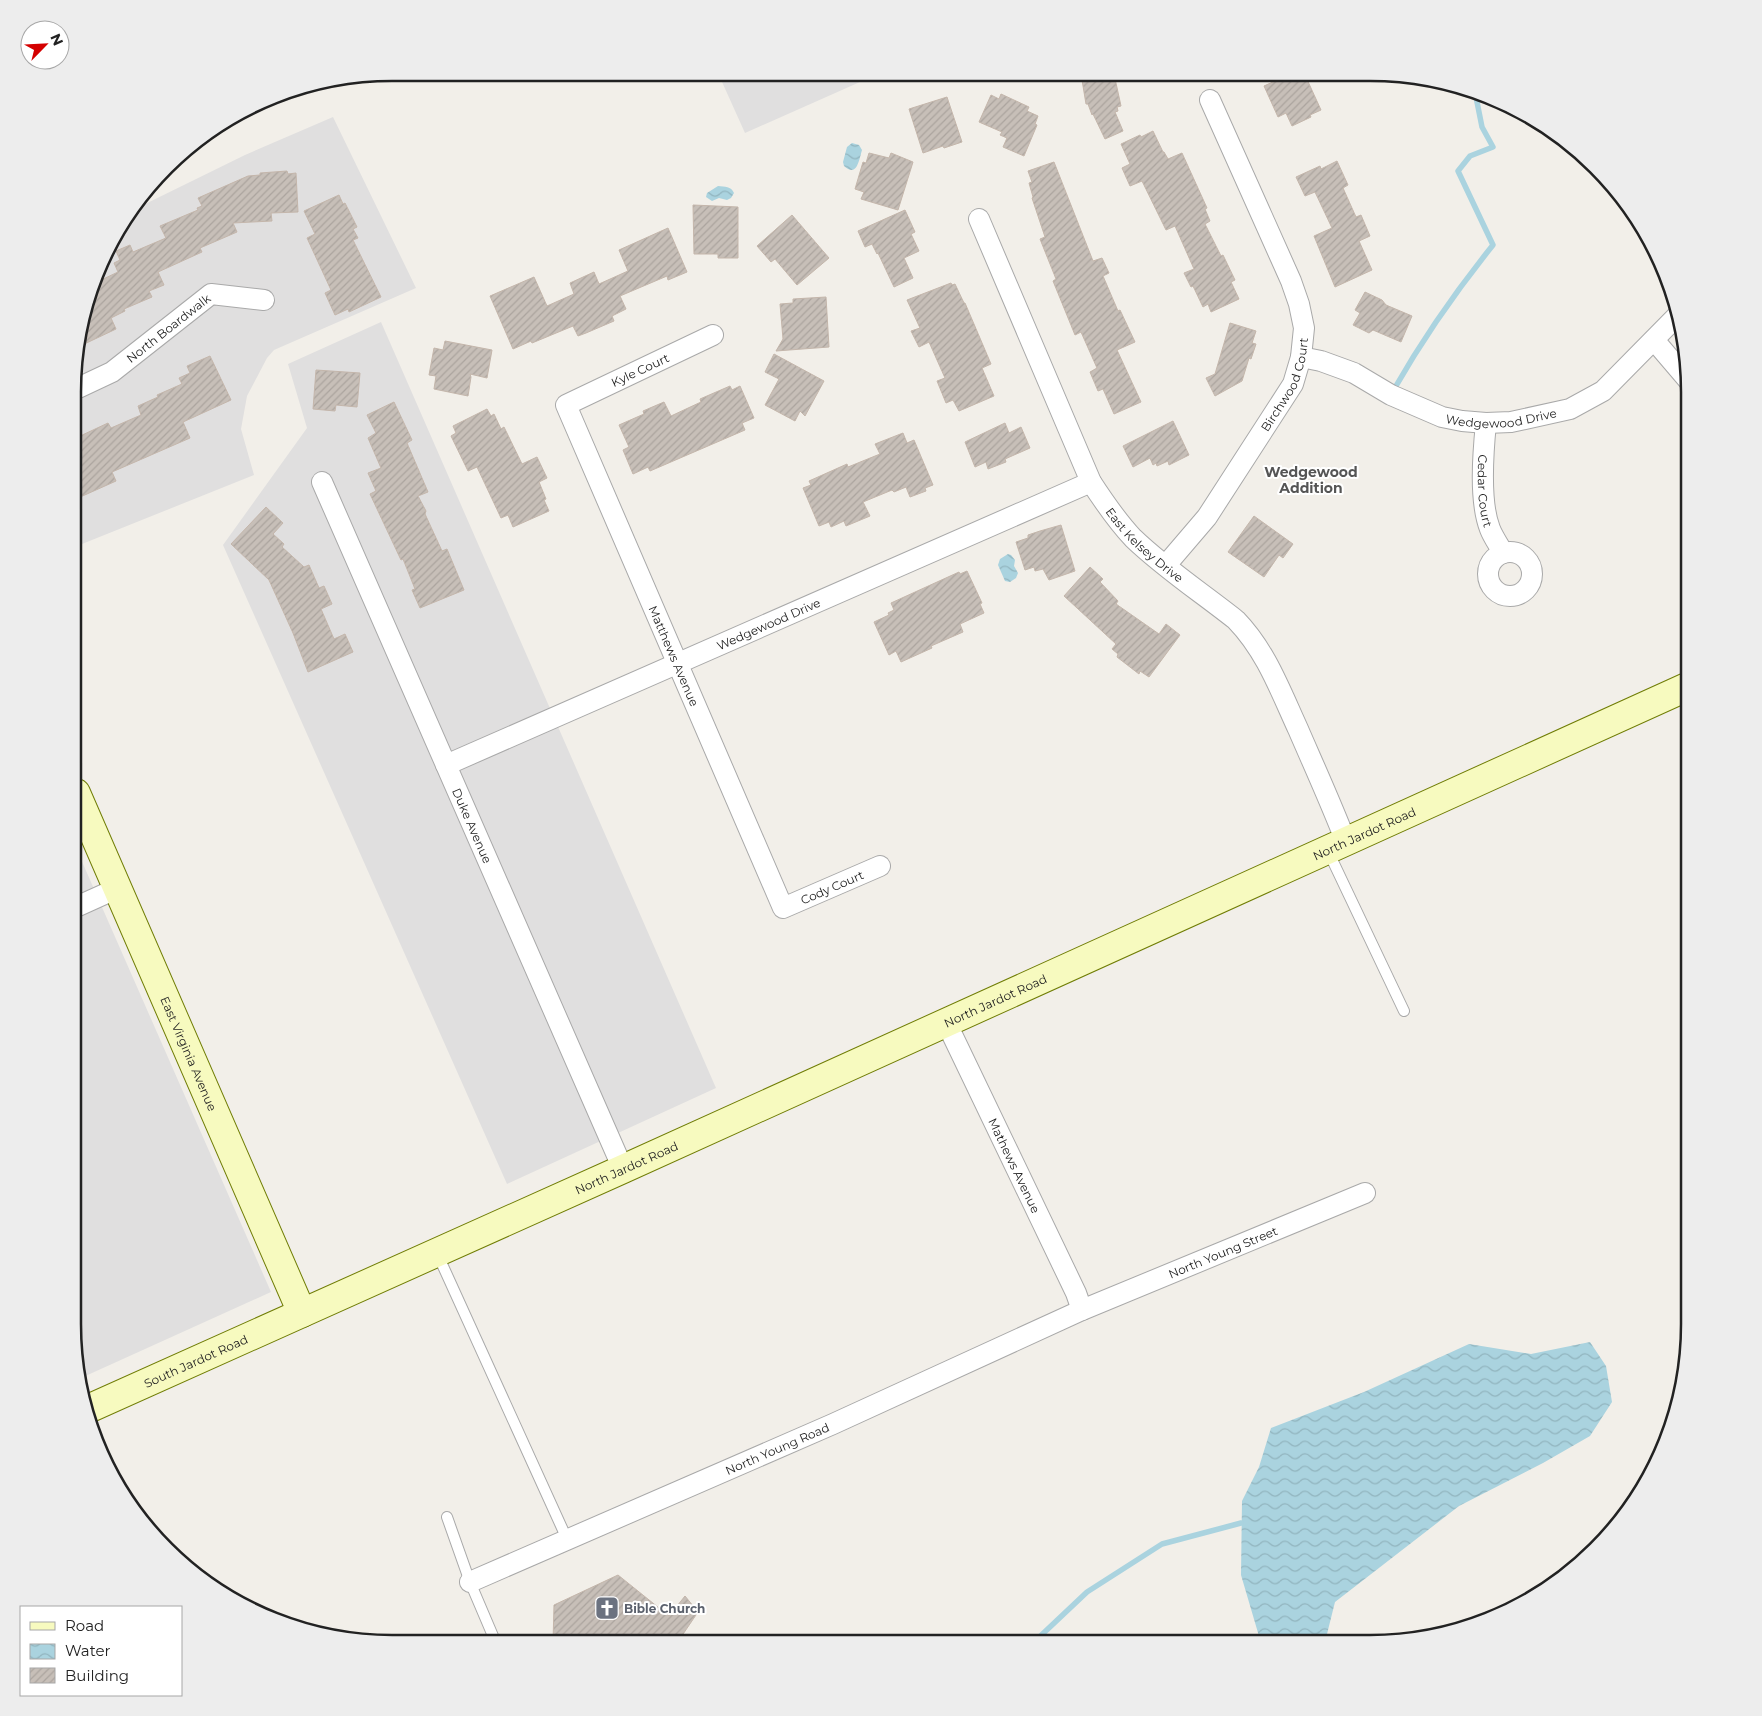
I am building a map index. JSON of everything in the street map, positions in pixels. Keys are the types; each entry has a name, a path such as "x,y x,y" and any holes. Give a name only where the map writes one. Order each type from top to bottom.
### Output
{"main road":[{"name":"North Jardot Road","path":"302,1313 623,1170 1681,690"},
{"name":"East Virginia Avenue","path":"81,804 302,1313"},
{"name":"South Jardot Road","path":"93,1408 302,1313"}],"street":[{"name":"Birchwood Court","path":"1166,565 1207,517 1293,384 1302,357 1304,328 1293,289 1210,100"},
{"name":"East Kelsey Drive","path":"979,220 1092,482 1103,501 1147,551 1249,632 1270,667 1334,810 1337,846"},
{"name":"North Boardwalk","path":"81,386 112,372 211,294 264,300"},
{"name":"Wedgewood Drive","path":"1302,357 1321,361 1354,373 1391,395 1442,417 1486,423 1511,422 1570,409 1603,391 1672,321"},
{"name":"Kyle Court","path":"566,405 714,335"},
{"path":"1654,340 1680,370"},
{"name":"Matthews Avenue","path":"566,405 783,908"},
{"name":"Cedar Court","path":"1486,423 1482,480 1486,514 1489,529 1503,553"},
{"name":"Duke Avenue","path":"322,482 623,1170"},
{"name":"Wedgewood Drive","path":"446,765 1092,482"},
{"name":"Cody Court","path":"783,908 880,866"},
{"path":"81,905 118,888"},
{"name":"Mathews Avenue","path":"946,1022 1072,1284 1082,1310"},
{"name":"North Young Street","path":"1082,1310 1364,1193"},
{"name":"North Young Road","path":"470,1582 834,1424 1082,1310"}],"lane":[{"path":"1337,846 1404,1011"},
{"path":"437,1252 567,1539"},
{"path":"448,1517 470,1582 493,1635"}],"shaded area":[{"path":"722,81 862,81 745,133"},
{"path":"333,117 416,288 274,350 267,358 247,396 241,429 254,475 81,544 82,372 87,331 105,273 123,237 144,205 245,155"},
{"path":"381,322 716,1088 507,1184 223,545 307,428 288,364"},
{"path":"81,859 271,1292 86,1376 81,1324"}],"water":[{"path":"852,143 859,145 862,150 857,166 852,170 844,166 843,162 847,147"},
{"path":"718,186 731,189 734,193 731,198 727,200 719,198 712,201 706,197 707,193"},
{"path":"1008,554 1015,560 1014,566 1018,573 1016,578 1010,582 1005,581 998,565 1000,559"},
{"path":"1590,1342 1606,1366 1612,1402 1590,1436 1543,1463 1459,1506 1335,1602 1327,1635 1259,1635 1241,1575 1242,1501 1259,1467 1271,1428 1364,1392 1469,1344 1531,1354"}],"building":[{"path":"1082,81 1116,81 1121,106 1117,107 1118,111 1115,112 1123,131 1105,139 1088,104 1086,104"},
{"path":"1275,81 1308,81 1321,110 1292,126 1286,113 1278,117 1264,86"},
{"path":"1001,94 1029,107 1027,111 1038,116 1035,124 1037,125 1024,156 1003,147 1007,138 1000,135 1002,132 979,122 991,95 999,99"},
{"path":"947,97 962,142 923,153 909,109"},
{"path":"1153,131 1168,159 1182,153 1207,208 1205,209 1210,221 1205,224 1235,280 1231,282 1239,299 1211,312 1208,304 1203,307 1193,286 1191,287 1184,273 1194,269 1175,226 1166,230 1142,181 1130,186 1122,168 1130,164 1121,144"},
{"path":"869,153 889,158 891,153 913,162 898,210 861,199 864,192 855,189 863,162 866,163"},
{"path":"1337,161 1348,185 1343,188 1356,217 1361,215 1370,236 1359,241 1372,270 1335,287 1314,236 1332,228 1315,192 1305,196 1296,177 1320,166 1321,169"},
{"path":"1054,162 1093,261 1102,258 1109,273 1103,276 1118,311 1120,310 1135,342 1117,350 1141,402 1114,414 1103,389 1098,391 1090,372 1097,368 1081,332 1075,335 1053,281 1056,279 1040,239 1045,237 1032,198 1029,183 1032,182 1028,171"},
{"path":"287,171 288,174 296,173 298,212 271,213 272,221 233,223 237,232 200,248 202,252 158,272 164,285 149,291 152,297 124,309 125,311 111,318 116,329 85,344 92,312 103,279 118,272 114,263 120,260 116,251 130,245 133,252 166,238 160,226 198,210 197,208 202,206 198,198 248,176 260,175 260,173"},
{"path":"339,195 357,227 353,229 358,238 353,240 381,297 349,312 348,309 335,315 325,293 331,290 307,238 315,234 304,211"},
{"path":"693,205 738,207 738,258 718,258 718,254 694,254"},
{"path":"905,210 915,232 911,234 919,251 904,258 913,278 894,287 878,253 872,244 865,247 858,231"},
{"path":"792,215 829,258 797,285 775,259 771,262 757,246"},
{"path":"668,228 687,272 668,280 667,276 620,296 626,309 612,316 614,321 578,336 573,326 513,349 490,296 534,277 547,306 574,294 570,283 594,272 599,284 628,271 619,250"},
{"path":"951,283 952,285 955,284 965,303 991,364 982,368 994,396 959,411 953,400 946,403 937,381 945,378 929,342 919,347 911,331 920,328 907,300"},
{"path":"1365,292 1382,300 1386,305 1412,316 1401,342 1373,330 1369,333 1353,325 1360,313 1355,310"},
{"path":"826,297 829,347 776,351 783,339 780,304 793,303 793,299"},
{"path":"1230,323 1256,331 1252,343 1256,344 1251,359 1249,358 1242,381 1215,396 1206,378 1215,374"},
{"path":"445,341 492,350 487,378 470,374 468,396 434,389 436,376 429,375 434,348 443,350"},
{"path":"774,354 824,381 805,416 800,411 795,421 765,405 779,379 765,372"},
{"path":"210,356 231,400 183,422 190,438 112,472 116,481 81,497 81,436 108,423 111,428 141,415 138,406 182,384 179,378 190,373 187,366"},
{"path":"316,370 360,373 357,407 336,405 335,411 313,409"},
{"path":"730,386 732,390 740,386 754,418 742,423 745,430 650,471 648,467 633,474 623,450 629,447 619,425 644,414 643,411 664,402 671,416 701,402 700,399"},
{"path":"394,402 412,440 407,443 428,492 418,496 442,551 447,549 464,590 420,608 412,590 415,589 403,559 401,560 370,494 376,491 368,473 381,468 368,438 376,433 367,415"},
{"path":"487,409 491,416 494,414 501,429 504,427 522,464 537,457 547,478 539,482 549,511 513,527 508,515 501,518 477,467 468,471 451,436 456,433 453,426"},
{"path":"1173,421 1189,455 1169,465 1168,461 1157,466 1156,463 1153,465 1150,458 1133,467 1123,446"},
{"path":"1005,423 1009,433 1021,427 1030,448 1005,459 1006,462 988,469 986,462 975,467 965,442"},
{"path":"903,433 907,443 914,440 933,485 925,488 926,491 910,497 906,487 894,492 892,490 863,502 870,516 846,526 844,521 831,527 829,522 819,526 803,488 811,485 809,481 847,464 848,467 880,454 875,444"},
{"path":"266,507 283,523 273,534 284,544 282,547 304,567 309,565 319,588 324,586 332,604 321,609 334,639 345,634 353,652 308,672 269,580 231,544"},
{"path":"1254,516 1293,544 1283,558 1279,555 1264,577 1228,552"},
{"path":"1061,525 1075,571 1049,580 1043,569 1035,571 1034,567 1025,570 1016,542 1028,538 1028,535"},
{"path":"1090,567 1103,579 1100,582 1118,601 1116,604 1159,634 1166,624 1180,635 1149,677 1140,671 1139,674 1117,657 1118,654 1112,649 1116,644 1064,596"},
{"path":"967,571 982,603 980,604 984,613 960,624 963,632 901,662 896,651 889,655 874,622 889,615 888,613 894,610 891,603 959,572 960,574"},
{"name":"Bible Church","path":"618,1575 669,1616 685,1596 698,1612 682,1635 553,1635 554,1605"}],"waterway":[{"path":"1393,391 1440,316 1493,245 1458,171 1470,156 1493,147 1482,127 1477,100"},
{"path":"1041,1635 1087,1592 1162,1544 1241,1523"}],"place":[{"name":"Bible Church","path":"607,1608"}],"district":[{"name":"Wedgewood Addition","path":"1311,480"}]}
